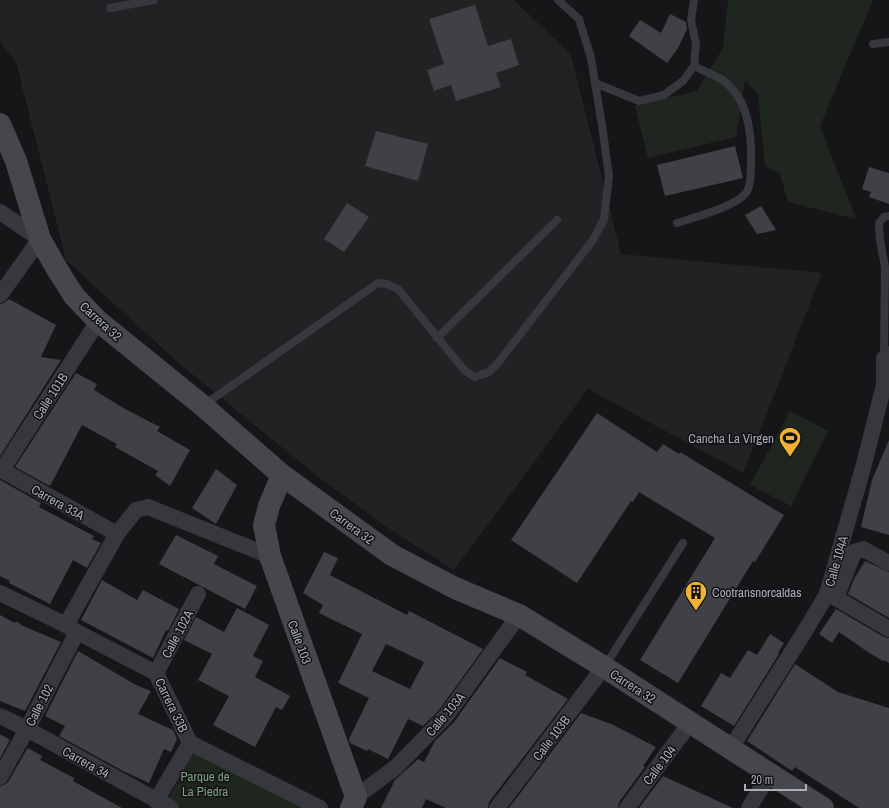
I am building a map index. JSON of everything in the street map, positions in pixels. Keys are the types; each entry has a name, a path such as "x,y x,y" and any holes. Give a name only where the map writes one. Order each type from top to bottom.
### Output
{"main road":[{"name":"Carrera 32","path":"0,124 16,161 40,239 74,296 98,321 203,406 282,475 392,555 455,588 519,615 604,667 823,808"},
{"name":"Calle 103","path":"282,475 269,506 264,525 270,556 354,802"}],"street":[{"path":"0,212 40,239 0,295"},
{"name":"Calle 101B","path":"1,470 98,321"},
{"name":"Calle 104A","path":"832,596 863,468 887,388 887,356"},
{"name":"Carrera 33A","path":"1,470 117,534"},
{"name":"Calle 102","path":"0,777 27,729 72,628 117,534 136,510 148,507 270,556"},
{"name":"Calle 104A","path":"730,748 806,631 832,596 854,552 863,549 889,563"},
{"name":"Carrera 33B","path":"0,593 72,628 156,673 190,743 320,808"},
{"name":"Calle 102A","path":"156,673 198,594"},
{"path":"832,596 889,629"},
{"name":"Calle 103A","path":"354,802 396,767 446,716 519,615"},
{"name":"Calle 103B","path":"498,808 604,667"},
{"name":"Carrera 34","path":"0,716 27,729 171,808"},
{"name":"Calle 104","path":"627,808 690,723"},
{"path":"156,801 190,743"},
{"path":"752,807 770,775"}],"lane":[{"path":"110,8 154,0"},
{"path":"203,406 378,283 387,284 398,289 465,371 475,377 489,372 498,363 593,240 604,219 609,176 590,58 579,19 558,0"},
{"path":"595,83 639,101 664,95 683,82 694,66 696,44 691,20 694,0"},
{"path":"873,44 889,42"},
{"path":"676,223 736,203 747,192 750,176 751,150 747,118 740,99 724,81 694,66"},
{"path":"887,356 885,267 880,240 879,223 884,217 889,216"},
{"path":"437,338 557,220"},
{"path":"604,667 683,543"}],"shaded area":[{"path":"0,0 514,0 571,55 621,254 822,273 743,473 588,389 454,570 388,528 317,476 181,365 66,260 16,62 0,42"}],"green space":[{"path":"728,0 873,0 820,126 856,219 788,202 780,174 765,166 758,94 745,80 736,137 648,158 635,106 697,91 723,48"},
{"name":"Cancha La Virgen","path":"790,411 828,431 791,506 750,485"},
{"name":"Parque de La Piedra","path":"194,751 307,808 181,808 167,801"}],"building":[{"path":"475,5 488,46 511,39 519,65 496,73 501,87 456,101 451,85 434,91 427,70 444,64 429,19"},
{"path":"670,14 686,22 687,29 678,48 667,63 629,36 640,20 661,33"},
{"path":"376,131 428,144 418,181 365,166"},
{"path":"735,146 743,178 665,196 657,165"},
{"path":"869,167 889,173 889,204 869,197 871,192 862,189"},
{"path":"347,203 369,217 344,252 324,239"},
{"path":"761,206 776,230 757,234 745,215"},
{"path":"9,299 56,325 41,357 61,360 0,456 0,304"},
{"path":"76,373 97,384 94,390 125,409 160,427 157,431 190,450 170,486 155,475 158,471 115,447 117,444 82,425 50,486 15,467"},
{"path":"597,413 657,452 663,444 679,454 680,452 784,515 755,562 753,561 678,683 640,660 715,538 639,492 633,502 631,501 577,583 511,540"},
{"path":"889,440 889,535 861,527 872,480"},
{"path":"216,469 237,485 216,524 192,508"},
{"path":"0,480 41,503 39,507 94,536 92,539 101,543 87,568 73,560 50,604 9,583 10,581 0,576"},
{"path":"176,535 218,556 214,564 257,586 245,609 159,564"},
{"path":"324,552 338,558 330,575 407,615 409,611 483,649 439,710 423,726 408,719 388,759 368,749 367,751 350,743 349,739 369,698 338,683 362,634 319,613 323,605 303,593","holes":["386,644 424,662 410,689 372,671"]},
{"path":"865,561 889,572 889,618 848,594 854,579"},
{"path":"102,580 137,600 143,590 179,609 168,631 166,630 153,658 81,620"},
{"path":"237,608 269,625 253,656 263,661 255,677 290,696 282,710 276,707 255,747 213,725 229,696 198,680 212,654 184,640 196,617 224,632"},
{"path":"836,609 884,637 889,638 889,663 868,652 839,632 832,643 819,634"},
{"path":"0,615 15,623 16,621 23,626 61,642 25,711 0,701"},
{"path":"770,634 784,643 778,653 779,654 734,726 701,706 721,673 730,678 748,650 757,655"},
{"path":"78,651 136,685 151,691 138,714 173,730 177,739 171,752 164,749 149,783 125,772 59,736 65,726 45,716"},
{"path":"500,658 527,672 525,675 568,699 489,802 488,808 446,808 426,799 422,808 381,808 395,780 418,759 424,762 435,741 454,722"},
{"path":"795,664 838,692 889,708 889,808 859,808 795,767 792,771 747,741"},
{"path":"581,713 611,724 656,747 643,766 645,767 619,802 618,808 509,808"},
{"path":"0,734 10,740 0,758"},
{"path":"28,748 42,756 40,760 74,778 73,781 122,808 0,808 0,786 8,782"},
{"path":"663,776 733,808 639,808"}],"place":[{"name":"Cancha La Virgen","path":"790,458"},
{"name":"Cootransnorcaldas","path":"696,612"}]}
